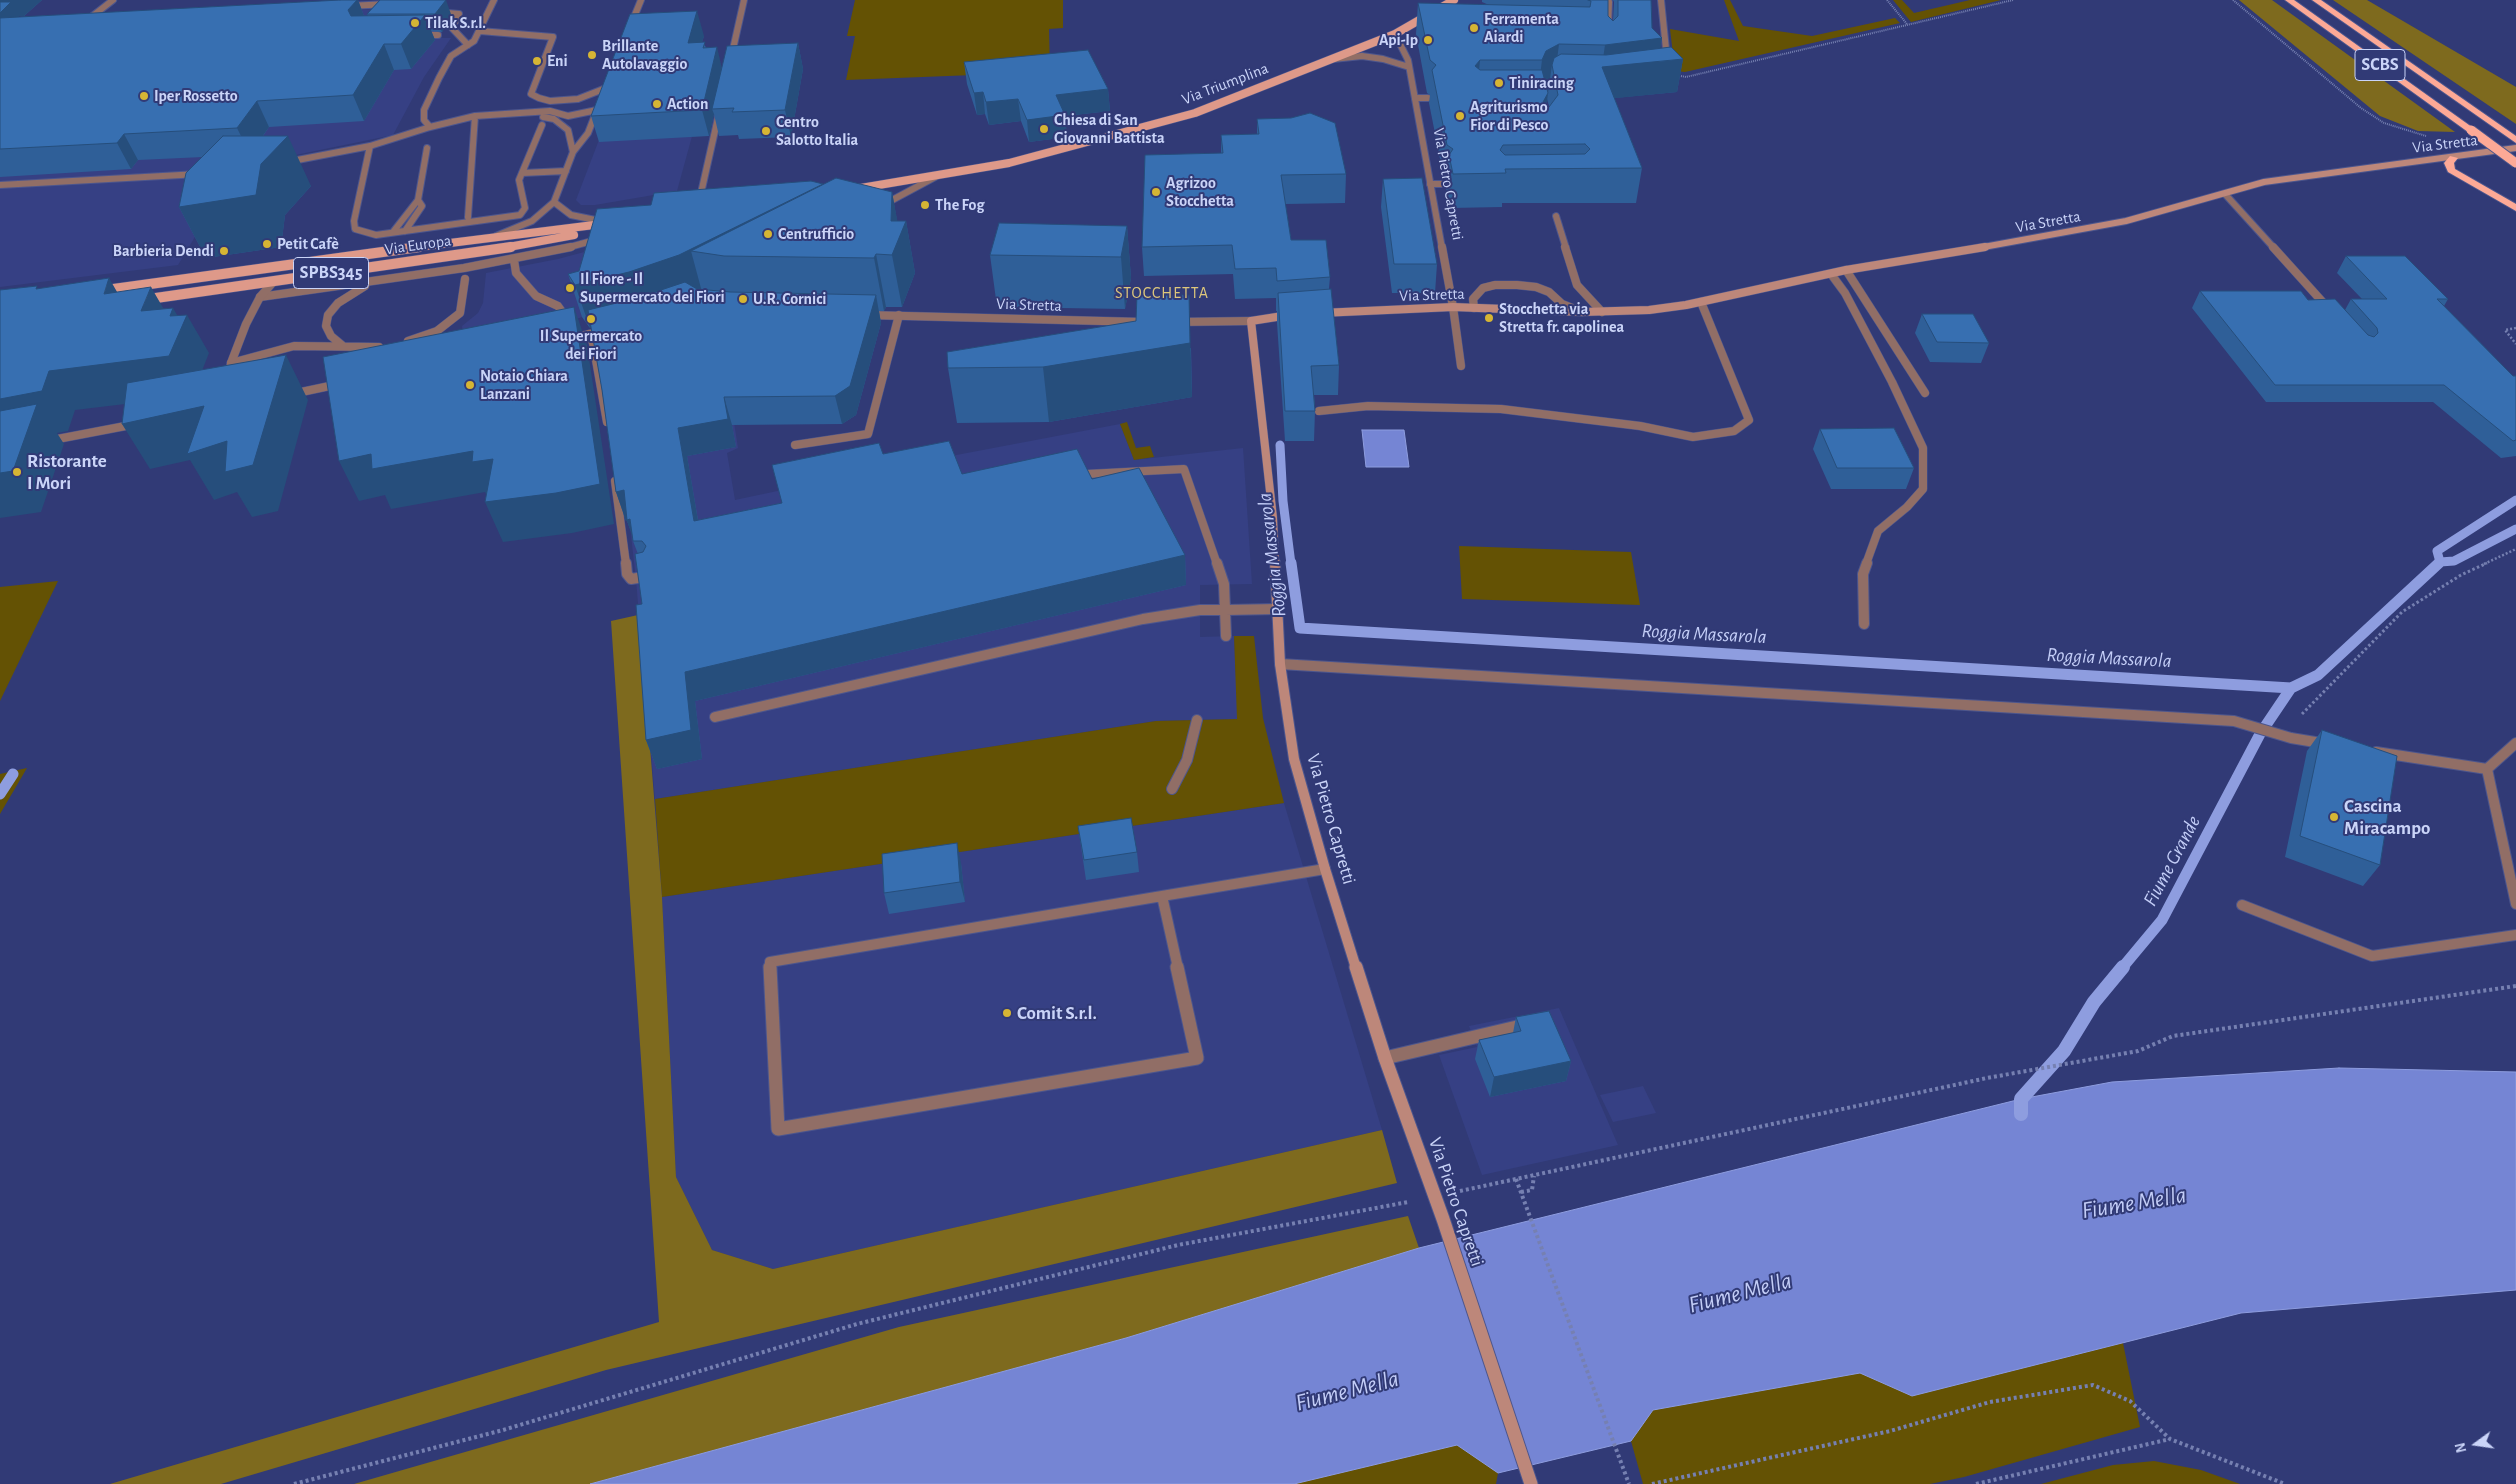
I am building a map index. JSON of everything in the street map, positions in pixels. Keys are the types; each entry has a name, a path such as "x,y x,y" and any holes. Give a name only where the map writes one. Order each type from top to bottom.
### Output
{"highway":[{"name":"SCBS","path":"2289,0 2516,163"},
{"name":"SCBS","path":"2316,0 2516,140"},
{"path":"2453,158 2449,163 2451,170 2516,208"}],"main road":[{"name":"Via Triumplina","path":"841,191 937,176 1063,150 1194,113 1395,34 1454,0"},
{"name":"Via Europa","path":"88,293 496,236 617,224"},
{"name":"Via Europa","path":"134,301 530,244 617,224"}],"street":[{"path":"90,18 113,0"},
{"path":"430,127 424,120 424,110 451,56 474,41 494,0"},
{"path":"627,35 641,0"},
{"path":"729,68 744,0"},
{"path":"1600,0 1609,2 1608,39"},
{"path":"1661,0 1668,74"},
{"path":"343,6 394,3 383,12"},
{"path":"429,12 459,14 452,28 468,45"},
{"path":"82,18 100,17"},
{"path":"480,32 553,37 531,94 539,98 550,101 578,99 606,88"},
{"name":"Via Pietro Capretti","path":"1395,34 1409,67 1453,307 1461,366"},
{"path":"410,35 438,35"},
{"path":"1332,59 1362,56 1383,58 1409,67"},
{"path":"603,96 609,80"},
{"path":"1415,98 1428,98"},
{"path":"496,236 532,221 554,202 573,152 588,133 600,103"},
{"path":"696,213 720,107"},
{"path":"284,162 370,146 430,127 475,116 550,112 568,116 597,110"},
{"path":"530,114 554,119 568,130 573,152"},
{"path":"468,216 475,116"},
{"path":"370,146 354,221 355,229 376,235 520,215 525,208 519,184 542,125"},
{"path":"394,232 418,200 427,148"},
{"name":"Via Stretta","path":"1312,313 1453,307 1582,312 1649,310 1701,302 1846,270 2085,230 2264,182 2304,175 2453,158 2516,148"},
{"path":"522,173 566,171"},
{"path":"0,185 210,173"},
{"path":"184,175 192,182"},
{"name":"Via Triumplina","path":"876,208 937,176"},
{"path":"154,184 160,177"},
{"path":"93,188 100,180"},
{"path":"32,191 38,183"},
{"path":"1430,184 1446,184"},
{"path":"2225,194 2331,311"},
{"path":"405,230 422,206 418,200"},
{"path":"554,202 571,215 617,224"},
{"path":"1556,216 1577,284 1602,312"},
{"path":"260,297 514,260 610,236"},
{"path":"514,260 516,273 536,296 558,306 585,335 608,429"},
{"path":"1846,270 1925,393"},
{"path":"1831,274 1845,293 1892,382 1923,448 1923,489 1907,507 1878,531 1863,574 1864,624"},
{"path":"232,363 294,346 343,346 354,348 393,345 437,331 460,313 465,279"},
{"path":"227,390 232,363 246,324 260,297 274,281"},
{"path":"343,346 331,336 326,326 328,315 338,303 356,289 376,281"},
{"name":"Via Stretta","path":"1474,308 1473,299 1483,288 1495,285 1517,285 1543,289 1562,304 1582,312"},
{"path":"1319,411 1368,406 1501,409 1640,426 1693,437 1734,431 1749,420 1701,302"},
{"path":"1168,322 1251,321 1302,314"},
{"name":"Via Stretta","path":"861,315 1150,322"},
{"path":"795,445 868,434 899,315"},
{"name":"Via Pietro Capretti","path":"1251,321 1255,342 1273,518 1280,664 1294,759 1325,869 1384,1058 1444,1219 1530,1479"},
{"path":"562,340 617,327"},
{"path":"282,396 350,382"},
{"path":"39,443 146,422"},
{"path":"613,468 627,574 631,579 650,576"},
{"path":"1087,474 1184,469 1224,584 1226,636"},
{"path":"715,717 1143,619 1200,610 1278,609"},
{"path":"1280,664 2234,721 2291,738 2340,746"},
{"path":"1172,789 1187,760 1197,720"},
{"path":"2487,769 2516,743"},
{"path":"2369,751 2487,769"},
{"path":"2487,769 2516,904"},
{"path":"1162,896 1197,1058 778,1129 770,962 1162,896 1325,869"},
{"path":"2242,906 2372,956 2516,935"},
{"path":"1384,1058 1516,1027"}],"path":[{"path":"1887,0 1908,25"},
{"path":"1668,74 1686,77 2013,0"},
{"path":"2233,0 2361,108 2384,123 2428,136"},
{"path":"2516,328 2505,330 2516,344"},
{"path":"2303,714 2402,612 2461,575 2516,549"},
{"path":"1457,1192 1987,1078 2138,1050 2173,1036 2516,986"},
{"path":"1521,1192 1532,1190 1534,1176"},
{"path":"1516,1179 1629,1484"},
{"path":"294,1484 503,1430 857,1324 1178,1245 1416,1200"},
{"path":"1652,1484 1890,1431 1990,1402 2093,1385 2130,1401 2170,1439 2286,1484"},
{"path":"1976,1484 2170,1439"}],"shaded area":[{"path":"855,0 1063,0 1063,28 1049,29 1050,72 846,80 855,36 847,36"},
{"path":"1724,0 1730,0 1743,26 1812,36 1895,18 1900,23 1685,72 1675,71 1670,29 1739,41"},
{"path":"1893,0 1902,0 1914,13 1970,0 2001,0 1911,22"},
{"path":"2239,0 2272,0 2455,132 2418,131 2380,116"},
{"path":"2333,0 2367,0 2516,87 2516,124"},
{"path":"379,9 356,38 451,38 424,77 393,135 237,167 178,265 0,287 0,28"},
{"path":"711,67 677,191 595,205 581,205 576,200 625,72"},
{"name":"Il Fiore - Il Supermercato dei Fiori","path":"667,230 589,327 582,317 557,326 464,344 462,326 478,313 483,303 486,273 558,259"},
{"path":"733,416 738,448 727,453 735,500 867,472 1120,424 1134,460 1243,448 1252,584 1200,585 1200,637 1234,636 1238,719 1156,721 655,799 636,580 620,436"},
{"path":"1127,422 1136,448 1150,446 1154,457 1134,460 1120,424"},
{"path":"1459,546 1631,552 1640,605 1462,599"},
{"path":"58,581 0,701 0,587"},
{"path":"638,615 662,897 676,1177 712,1250 773,1269 1382,1130 1397,1183 606,1370 221,1484 110,1484 659,1322 611,621"},
{"path":"1234,636 1254,636 1263,718 1284,803 662,897 655,799 1156,721 1237,719"},
{"path":"27,768 0,814 0,774"},
{"name":"Comit S.r.l.","path":"1284,803 1382,1130 773,1269 712,1250 676,1177 662,897"},
{"path":"1559,1008 1618,1145 1482,1175 1439,1055 1477,1047 1469,1026"},
{"path":"1643,1086 1656,1113 1613,1122 1600,1095"},
{"path":"1408,1216 1419,1248 1126,1338 590,1484 354,1484 899,1327"},
{"path":"2123,1343 2140,1427 1964,1477 1930,1484 1643,1484 1631,1441 1653,1410 1860,1373 1912,1396"},
{"path":"1457,1445 1498,1473 1496,1484 1294,1484"},
{"path":"2154,1461 2201,1470 2240,1484 2041,1484 2113,1465"}],"water":[{"path":"1362,430 1404,430 1409,467 1366,467"},
{"name":"Fiume Mella","path":"2339,1068 2516,1072 2516,1290 2241,1313 1912,1396 1860,1373 1653,1410 1631,1441 1498,1473 1457,1445 1294,1484 590,1484 1126,1338 1419,1248 2021,1099 2112,1082"}],"building":[{"path":"357,0 348,10 351,16 425,15 401,44 384,44 353,95 257,101 237,128 124,134 117,143 0,149 0,18"},
{"path":"380,0 446,0 435,14 367,14"},
{"path":"1588,0 1608,0 1608,16 1613,21 1618,16 1618,0 1651,0 1652,28 1662,38 1605,45 1559,44 1546,51 1542,60 1480,60 1475,66 1480,70 1542,70 1548,93 1543,102 1549,107 1558,95 1552,65 1554,58 1561,54 1606,55 1671,47 1683,59 1602,67 1642,168 1505,169 1506,173 1453,174 1449,155 1453,149 1447,145 1432,70 1436,65 1430,60 1418,3 1590,7 1591,1","holes":["1585,144 1590,149 1585,154 1505,155 1500,150 1503,145"]},
{"path":"0,2 11,2 0,13"},
{"path":"697,11 688,43 705,42 703,48 717,47 702,110 591,116 630,14"},
{"path":"798,43 785,110 732,112 734,108 712,109 727,46"},
{"path":"1088,50 1108,89 1056,95 1065,115 1027,120 1018,99 986,102 983,92 974,93 964,62"},
{"path":"1310,113 1335,123 1346,174 1281,175 1291,240 1326,240 1330,277 1277,281 1276,268 1235,269 1232,245 1142,247 1145,155 1223,153 1221,135 1259,134 1257,119 1291,118"},
{"path":"223,136 288,136 261,164 256,195 179,207 186,173"},
{"path":"836,178 892,192 891,221 906,221 892,255 876,254 874,258 724,256 691,251"},
{"path":"1422,178 1437,264 1394,264 1383,179"},
{"path":"811,181 823,184 679,255 629,272 575,285 568,274 579,271 597,209 651,205 654,193"},
{"path":"999,223 1127,226 1121,257 990,255"},
{"path":"2346,256 2405,256 2448,299 2437,299 2513,376 2516,376 2516,440 2513,441 2444,385 2275,385 2200,291 2301,291 2308,300 2335,299 2368,335 2374,337 2378,333 2377,328 2351,299 2387,299"},
{"path":"109,278 104,294 151,287 141,311 173,308 170,316 187,315 169,356 49,371 42,391 0,399 0,290 37,286 36,289"},
{"path":"685,282 697,289 730,292 876,295 850,386 835,396 724,397 728,419 678,428 694,521 782,503 772,465 879,443 883,454 949,441 962,474 1077,449 1092,479 1139,468 1185,555 685,672 691,730 646,740 636,605 642,604 635,554 643,552 646,546 642,541 633,541 630,519 627,520 624,490 616,492 602,390 588,310 637,298"},
{"path":"1331,289 1339,365 1311,366 1315,411 1285,411 1278,293"},
{"path":"1137,295 1189,295 1190,343 1043,367 948,368 947,352 1136,321"},
{"path":"574,307 600,484 556,493 485,502 493,459 472,462 473,451 372,469 371,454 339,461 323,357"},
{"path":"1922,314 1973,314 1989,343 1937,342"},
{"path":"286,355 253,465 225,472 227,441 187,454 204,406 122,424 127,383"},
{"path":"37,404 13,471 0,473 0,411"},
{"path":"1894,428 1914,468 1837,468 1820,429"},
{"name":"Cascina Miracampo","path":"2322,730 2397,756 2380,865 2300,836"},
{"path":"1131,818 1137,852 1084,860 1078,826"},
{"path":"957,843 960,882 884,893 882,854"},
{"path":"1549,1011 1571,1061 1494,1077 1479,1040 1521,1031 1516,1017"}],"waterway":[{"name":"Roggia Massarola","path":"1280,445 1283,501 1291,564"},
{"path":"2440,562 2437,551 2516,500"},
{"path":"2440,562 2454,561 2516,529"},
{"name":"Roggia Massarola","path":"1291,563 1300,628 2291,688"},
{"name":"Fiume Grande","path":"2291,688 2318,675 2439,563"},
{"name":"Fiume Grande","path":"2122,968 2162,920 2260,734 2291,688"},
{"path":"0,794 13,774"},
{"name":"Fiume Grande","path":"2021,1114 2021,1099 2064,1051 2094,1002 2123,967"}],"place":[{"name":"Tilak S.r.l.","path":"415,23"},
{"name":"Ferramenta Aiardi","path":"1474,28"},
{"name":"Api-Ip","path":"1428,40"},
{"name":"Brillante Autolavaggio","path":"592,55"},
{"name":"Eni","path":"537,61"},
{"name":"Tiniracing","path":"1499,83"},
{"name":"Iper Rossetto","path":"144,96"},
{"name":"Action","path":"657,104"},
{"name":"Agriturismo Fior di Pesco","path":"1460,116"},
{"name":"Chiesa di San Giovanni Battista","path":"1044,129"},
{"name":"Centro Salotto Italia","path":"766,131"},
{"name":"Agrizoo Stocchetta","path":"1156,192"},
{"name":"The Fog","path":"925,205"},
{"name":"Centrufficio","path":"768,234"},
{"name":"Petit Cafè","path":"267,244"},
{"name":"Barbieria Dendi","path":"224,251"},
{"name":"Il Fiore - Il Supermercato dei Fiori","path":"570,288"},
{"name":"U.R. Cornici","path":"743,299"},
{"name":"Stocchetta via Stretta fr. capolinea","path":"1489,318"},
{"name":"Il Supermercato dei Fiori","path":"591,319"},
{"name":"Notaio Chiara Lanzani","path":"470,385"},
{"name":"Ristorante I Mori","path":"17,472"},
{"name":"Cascina Miracampo","path":"2334,817"},
{"name":"Comit S.r.l.","path":"1007,1013"}],"district":[{"name":"STOCCHETTA","path":"1162,293"}]}
